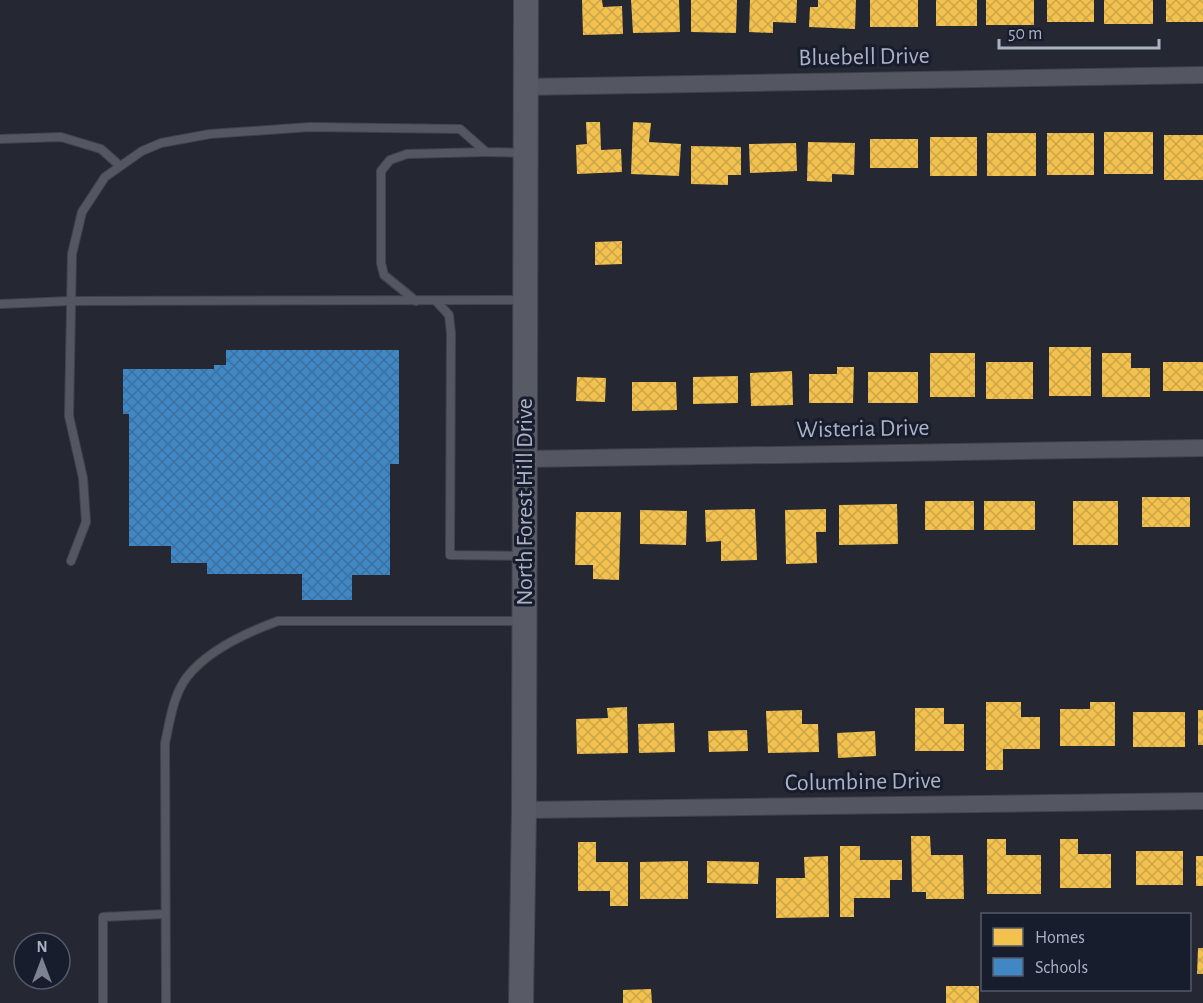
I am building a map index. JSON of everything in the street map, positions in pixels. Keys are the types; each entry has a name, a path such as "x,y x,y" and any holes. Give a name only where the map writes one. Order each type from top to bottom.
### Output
{"main road":[{"name":"North Forest Hill Drive","path":"521,1003 524,810 525,0"}],"street":[{"name":"Bluebell Drive","path":"525,87 1203,75"},
{"name":"Wisteria Drive","path":"525,459 1203,448"},
{"name":"Columbine Drive","path":"524,810 1203,801"}],"lane":[{"path":"71,561 86,522 83,478 69,416 72,255 82,212 93,193 119,165 152,147 186,137 310,127 460,129 486,152"},
{"path":"0,139 61,137 101,149 119,165"},
{"path":"416,301 384,275 381,263 381,171 390,160 407,154 525,153"},
{"path":"0,304 70,301 525,300"},
{"path":"436,301 449,315 451,333 450,555 524,556"},
{"path":"165,1003 165,743 174,704 187,677 209,658 256,629 278,621 524,621"},
{"path":"103,1003 103,917 165,914"}],"building: Homes":[{"path":"582,0 602,0 603,7 622,6 623,34 583,35"},
{"path":"631,0 679,0 680,32 633,33"},
{"path":"691,0 737,0 736,33 691,32"},
{"path":"750,0 797,0 796,23 773,22 773,33 749,32"},
{"path":"818,0 856,0 855,29 809,27 810,7 818,7"},
{"path":"870,0 918,0 918,27 870,27"},
{"path":"936,0 977,0 977,26 936,26"},
{"path":"986,0 1034,0 1034,25 986,25"},
{"path":"1047,0 1094,0 1094,22 1047,22"},
{"path":"1104,0 1153,0 1153,24 1104,24"},
{"path":"1166,0 1203,0 1203,22 1166,22"},
{"path":"586,122 600,122 601,150 621,149 622,172 577,174 576,145 587,144"},
{"path":"633,122 651,123 649,142 681,144 679,176 631,174"},
{"path":"1104,132 1153,132 1153,174 1104,174"},
{"path":"987,133 1036,133 1036,176 987,176"},
{"path":"1047,133 1094,133 1094,175 1047,175"},
{"path":"1164,135 1203,135 1203,180 1164,180"},
{"path":"930,137 977,137 977,176 930,176"},
{"path":"870,139 918,139 918,168 870,168"},
{"path":"808,142 855,143 854,175 832,174 832,182 807,181"},
{"path":"796,143 797,171 750,173 749,144"},
{"path":"691,146 741,147 741,175 728,175 728,185 691,184"},
{"path":"622,241 622,264 595,265 595,242"},
{"path":"1049,347 1091,347 1091,396 1049,396"},
{"path":"930,353 975,353 975,397 930,397"},
{"path":"1102,353 1131,353 1131,368 1150,368 1150,397 1102,397"},
{"path":"986,362 1033,362 1033,399 986,399"},
{"path":"1163,362 1203,362 1203,391 1163,391"},
{"path":"837,367 854,367 853,403 809,403 809,374 837,374"},
{"path":"792,371 793,405 751,406 750,373"},
{"path":"868,372 918,372 918,403 868,403"},
{"path":"738,376 738,403 693,404 693,377"},
{"path":"577,377 606,378 605,402 576,401"},
{"path":"632,382 676,382 677,410 632,411"},
{"path":"1142,497 1190,497 1190,527 1142,527"},
{"path":"925,501 974,501 974,530 925,530"},
{"path":"984,501 1035,501 1035,530 984,530"},
{"path":"1073,501 1118,501 1118,545 1073,545"},
{"path":"897,504 898,544 839,545 839,505"},
{"path":"755,509 757,560 721,561 721,541 706,542 705,510"},
{"path":"826,509 826,532 816,532 817,563 786,564 785,510"},
{"path":"640,510 687,511 686,545 640,544"},
{"path":"576,512 621,512 619,580 593,579 593,565 575,565"},
{"path":"986,702 1021,702 1021,717 1040,717 1040,749 1003,749 1003,770 986,770"},
{"path":"1090,702 1115,702 1115,746 1060,746 1060,709 1090,709"},
{"path":"627,707 628,753 577,754 576,719 608,718 607,708"},
{"path":"915,708 944,708 944,724 964,724 964,751 915,751"},
{"path":"802,710 802,724 818,724 819,752 768,753 766,711"},
{"path":"1198,710 1203,710 1203,745 1198,745"},
{"path":"1133,712 1185,712 1185,747 1133,747"},
{"path":"674,723 675,752 639,753 638,724"},
{"path":"747,730 748,751 709,752 708,731"},
{"path":"875,731 876,756 838,758 837,733"},
{"path":"911,836 930,836 931,855 963,855 964,899 926,899 926,892 912,892"},
{"path":"987,839 1006,839 1006,855 1041,855 1041,894 987,894"},
{"path":"1060,839 1078,839 1078,854 1111,854 1111,888 1060,888"},
{"path":"578,842 596,842 596,862 628,862 628,906 610,906 610,891 578,891"},
{"path":"840,846 860,846 860,860 902,860 902,880 890,880 890,898 854,898 854,917 840,917"},
{"path":"1136,851 1183,851 1183,885 1136,885"},
{"path":"828,856 829,917 776,918 776,878 805,878 804,857"},
{"path":"1196,856 1203,856 1203,886 1196,886"},
{"path":"688,861 688,899 640,899 640,862"},
{"path":"707,861 759,862 758,884 707,883"},
{"path":"1198,948 1203,948 1203,974 1197,974"},
{"path":"946,986 979,986 979,1003 946,1003"},
{"path":"651,989 652,1003 623,1003 623,990"}],"building: Schools":[{"path":"226,350 399,350 399,464 390,464 390,575 352,575 352,600 302,600 302,574 207,574 207,563 171,563 171,546 129,546 129,414 123,414 123,369 214,369 214,365 226,365"}]}
